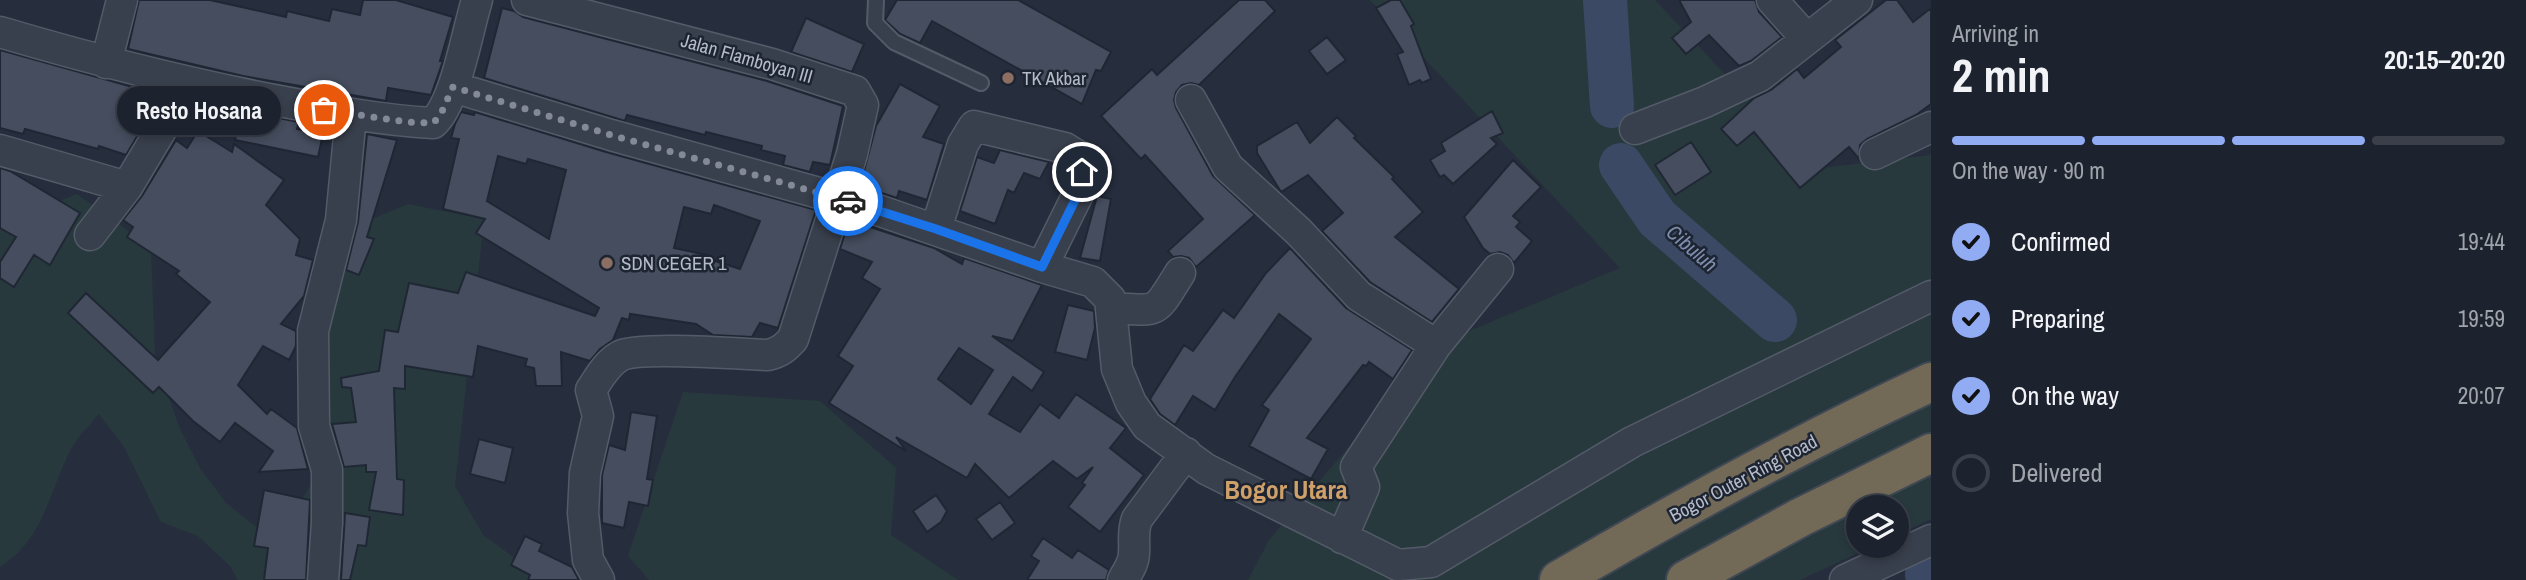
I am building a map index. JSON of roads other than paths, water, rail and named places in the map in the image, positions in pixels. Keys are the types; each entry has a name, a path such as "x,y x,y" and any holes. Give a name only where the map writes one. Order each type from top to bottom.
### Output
{"highway":[{"name":"Bogor Outer Ring Road","path":"1559,580 1769,463 1931,382"},
{"path":"1686,580 1801,517 1931,453"}],"street":[{"path":"106,63 122,0"},
{"path":"0,32 106,63 189,83 351,115 433,123 440,116 453,87 477,0"},
{"name":"Jalan Flamboyan III","path":"527,0 772,64 855,91 863,105 862,113 838,199"},
{"path":"1772,0 1805,38"},
{"path":"1634,129 1705,102 1760,76 1805,38 1857,0"},
{"path":"90,235 127,187 189,83"},
{"path":"453,87 624,139 838,199 1093,282 1110,299 1117,369 1130,403 1147,426 1206,469 1398,565 1431,562 1632,442 1931,296"},
{"path":"1191,100 1228,167 1298,232 1359,296 1436,345"},
{"path":"323,580 327,470 314,426 313,331 341,220 351,115"},
{"path":"936,229 963,144 974,127 1065,148 1081,158 1082,186 1042,267"},
{"path":"1875,154 1931,127"},
{"path":"0,150 127,187"},
{"path":"601,579 588,560 583,513 585,473 598,416 591,390 613,361 623,354 676,351 768,355 782,351 793,339 838,199"},
{"path":"1342,538 1364,487 1356,467 1436,345 1498,270"},
{"path":"1113,308 1152,310 1160,304 1180,273"},
{"path":"1123,580 1132,564 1132,531 1137,519 1186,453"},
{"path":"1845,580 1931,540"}],"lane":[{"path":"876,0 874,23 894,42 981,83"}],"waterway":[{"name":"Cibuluh","path":"1605,0 1612,106"},
{"name":"Cibuluh","path":"1621,165 1657,218 1775,320"},
{"name":"Cibuluh","path":"1927,574 1931,575"}],"place":[{"name":"TK Akbar","path":"1008,78"},
{"name":"Resto Hosana","path":"324,110"},
{"name":"SDN CEGER 1","path":"607,263"}],"district":[{"name":"Bogor Utara","path":"1286,489"}]}
